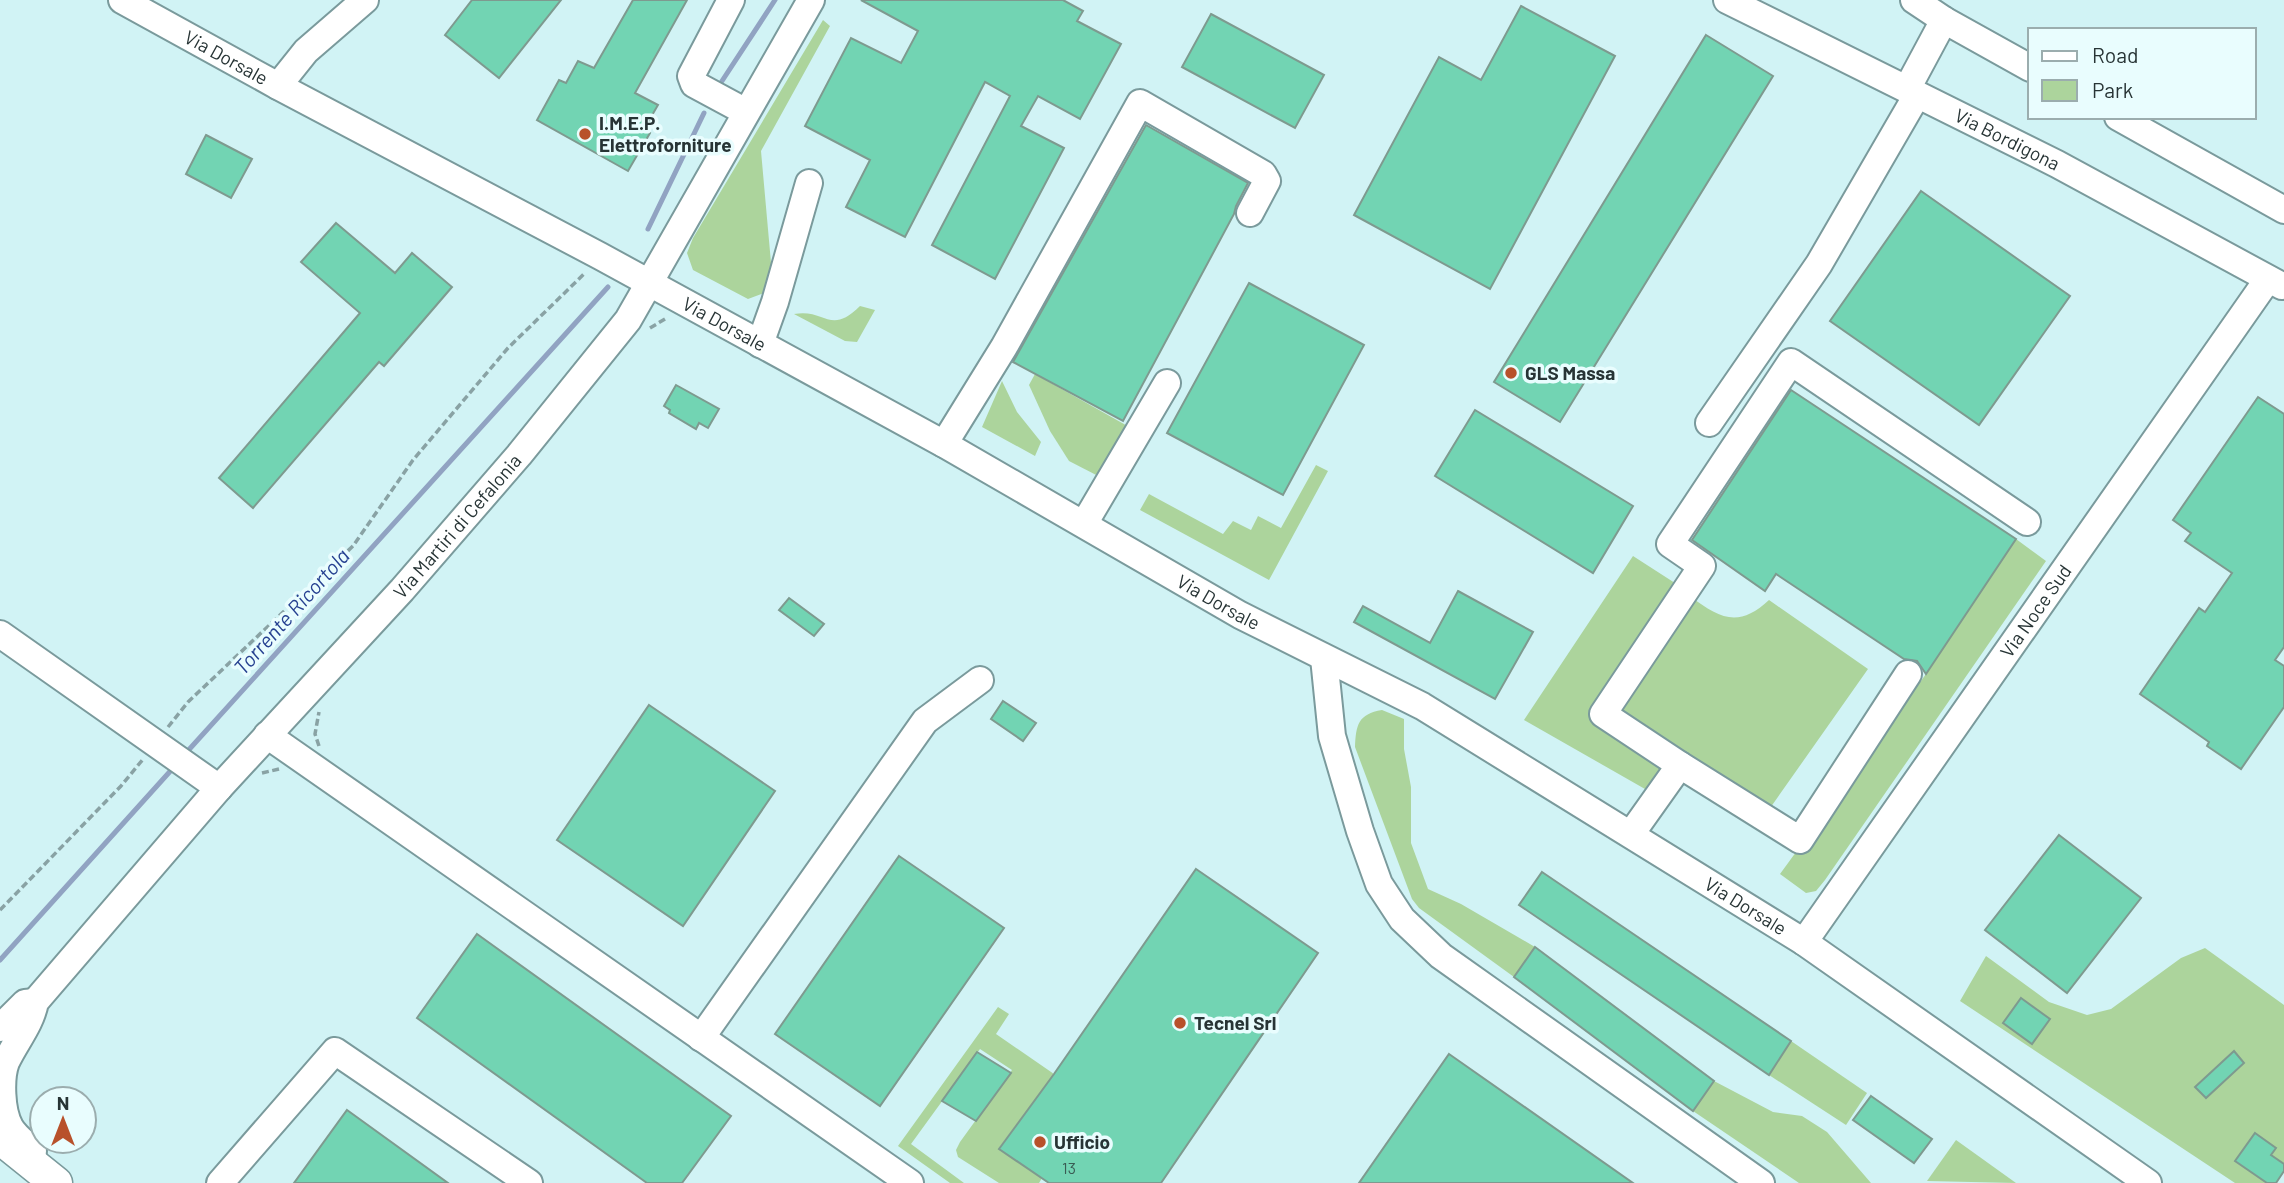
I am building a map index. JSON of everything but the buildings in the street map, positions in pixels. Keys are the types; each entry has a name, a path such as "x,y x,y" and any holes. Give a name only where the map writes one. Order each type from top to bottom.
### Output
{"main road":[{"path":"0,1138 56,1183"}],"street":[{"name":"Via Dorsale","path":"122,0 944,444 1240,615 1422,706 1804,942 2148,1183"},
{"path":"278,86 306,51 365,0"},
{"path":"731,0 691,76 694,84 746,112"},
{"name":"Via Martiri di Cefalonia","path":"71,1183 10,1128 4,1108 4,1066 33,1017 35,1002 219,788 401,590 519,455 628,320 811,0"},
{"name":"Via Bordigona","path":"1727,0 2057,164 2276,283"},
{"path":"1914,0 2028,67"},
{"path":"1709,423 1819,264 1912,92 1944,20"},
{"path":"944,444 1004,348 1140,103 1263,174 1267,181 1250,213"},
{"path":"2122,119 2284,210"},
{"path":"760,344 775,302 809,183"},
{"name":"Via Noce Sud","path":"1804,942 2276,283"},
{"path":"1908,674 1800,840 1603,714 1702,566 1671,544 1791,362 2027,522"},
{"path":"1084,524 1167,383"},
{"path":"0,634 219,788"},
{"path":"1324,658 1332,736 1360,831 1379,884 1402,919 1441,956 1762,1183"},
{"path":"701,1038 925,721 980,680"},
{"path":"267,735 910,1183"},
{"path":"1631,834 1679,765"},
{"name":"Via Martiri di Cefalonia","path":"0,1028 25,1003 35,1002"},
{"path":"220,1183 335,1051 529,1183"}],"path":[{"path":"0,910 160,746 188,702 353,546 413,460 499,359 574,287 600,256"},
{"path":"255,777 279,768 287,770"}],"green space":[{"path":"823,20 830,26 761,151 773,285 767,292 748,299 693,270 687,253 693,238"},
{"path":"860,306 875,310 857,342 845,341 794,314 813,314 834,320 850,315"},
{"path":"1035,374 1131,428 1102,478 1069,461 1050,431 1029,385"},
{"path":"1002,381 1017,412 1041,442 1035,456 982,427"},
{"path":"1316,465 1328,471 1269,580 1140,510 1149,494 1223,534 1233,521 1251,530 1258,516 1281,528"},
{"path":"2016,539 2046,561 1825,880 1816,891 1806,893 1780,874 1926,674"},
{"path":"1633,556 1678,585 1600,700 1666,769 1652,793 1524,720"},
{"path":"1690,596 1720,615 1730,617 1748,614 1769,600 1868,669 1768,811 1615,712"},
{"path":"1382,710 1404,719 1404,749 1411,787 1411,843 1428,889 1461,904 1535,947 1514,977 1419,908 1412,899 1355,747 1360,722 1368,714"},
{"path":"2205,948 2284,1005 2284,1164 2271,1155 2255,1134 2235,1161 2267,1183 2235,1183 1960,1001 1986,956 2049,1002 2087,1015 2111,1009 2181,958","holes":["2021,999 2032,1044 2003,1023","2234,1052 2244,1063 2205,1098 2195,1087"]},
{"path":"998,1007 1009,1014 996,1034 1054,1074 999,1148 1042,1178 1039,1183 999,1183 958,1157 956,1150 960,1142 1012,1070 980,1049 911,1144 964,1183 950,1183 898,1146"},
{"path":"1791,1041 1867,1093 1846,1125 1769,1075"},
{"path":"1714,1081 1773,1112 1802,1116 1827,1132 1871,1183 1799,1183 1693,1111"},
{"path":"1956,1140 2016,1183 1927,1181"}],"waterway":[{"name":"Torrente Ricortola","path":"722,81 775,0"},
{"name":"Torrente Ricortola","path":"648,229 704,113"},
{"name":"Torrente Ricortola","path":"185,754 608,287"},
{"name":"Torrente Ricortola","path":"0,960 174,767"}],"place":[{"name":"I.M.E.P. Elettroforniture","path":"585,134"},
{"name":"GLS Massa","path":"1511,373"},
{"name":"Tecnel Srl","path":"1180,1023"},
{"name":"Ufficio","path":"1040,1142"}]}
